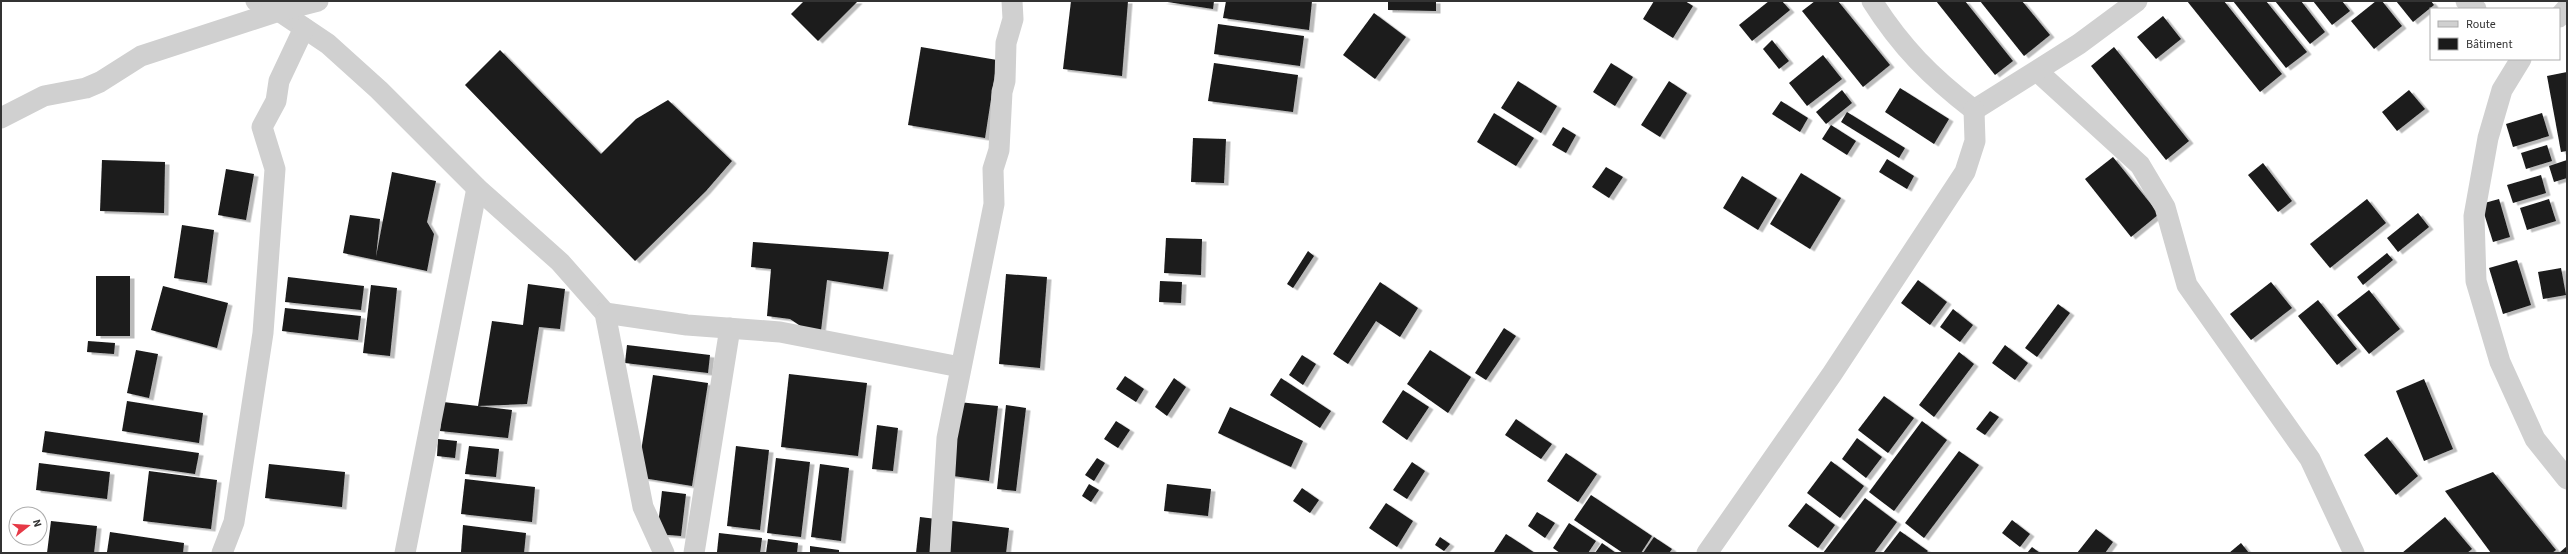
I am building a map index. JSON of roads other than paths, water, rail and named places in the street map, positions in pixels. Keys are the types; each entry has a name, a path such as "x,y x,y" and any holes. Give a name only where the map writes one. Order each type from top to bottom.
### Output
{"street":[{"path":"256,1 279,11 328,44 379,90 477,188 560,262 605,313 643,507 664,553"},
{"path":"1,118 44,96 86,88 100,82 141,56 279,11 318,1"},
{"path":"940,553 947,438 960,367 994,204 993,169 999,150 1002,92 1005,80 1006,43 1013,19 1012,1"},
{"path":"1872,1 1893,34 1937,82 1974,110"},
{"path":"1974,110 2079,44 2137,1"},
{"path":"2466,1 2475,8"},
{"path":"222,553 234,522 263,333 275,169 262,127 276,101 279,81 304,28"},
{"path":"2520,60 2502,90 2488,138 2474,216 2476,281 2503,368 2535,439 2567,479"},
{"path":"2037,71 2140,165 2165,207 2187,285 2310,459 2354,553"},
{"path":"1707,553 1832,374 1965,172 1975,141 1974,110"},
{"path":"405,553 477,188"},
{"path":"605,313 687,325 793,334 960,367"},
{"path":"694,553 730,328"}]}
